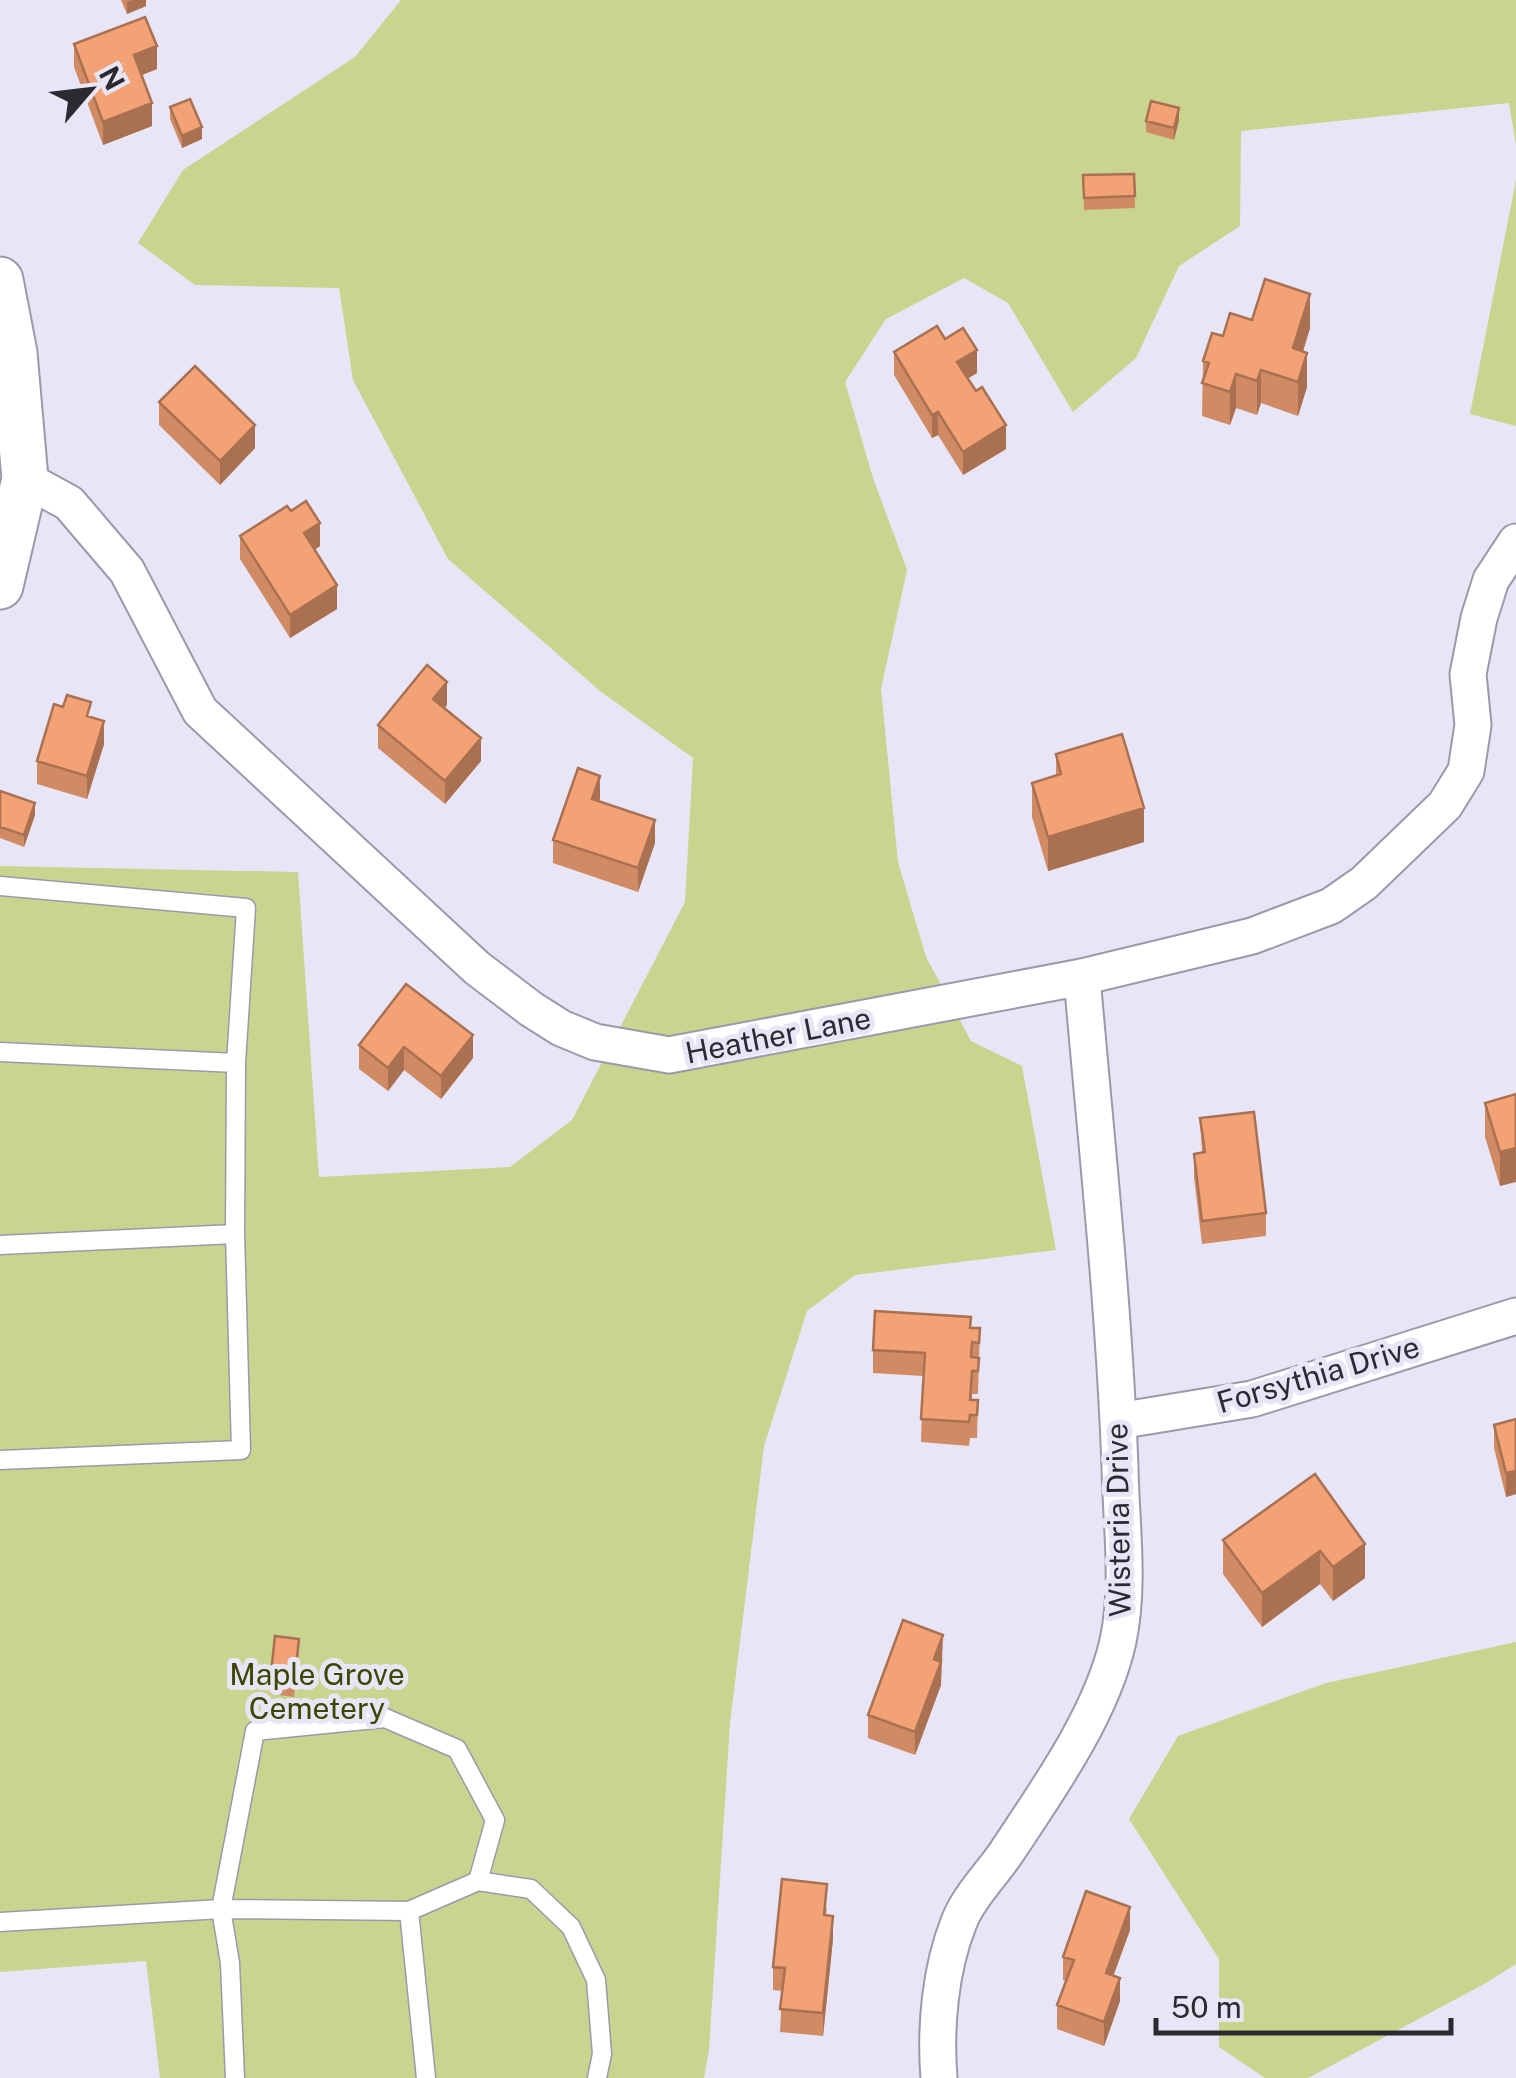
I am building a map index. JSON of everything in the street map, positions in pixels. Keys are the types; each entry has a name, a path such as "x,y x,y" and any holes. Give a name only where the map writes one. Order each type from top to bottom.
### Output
{"street":[{"path":"0,280 14,353 25,479 0,586"},
{"name":"Heather Lane","path":"25,479 69,503 127,571 200,711 477,968 530,1010 561,1028 594,1042 669,1055 1082,977 1252,936 1330,906 1364,883 1445,805 1466,771 1473,725 1468,674 1484,595 1516,542"},
{"name":"Wisteria Drive","path":"939,2078 936,2045 946,1972 960,1919 1089,1718 1110,1674 1119,1636 1123,1582 1118,1421 1102,1186 1082,977"},
{"name":"Forsythia Drive","path":"1118,1421 1252,1399 1516,1316"}],"lane":[{"path":"0,886 246,908 236,1063 235,1234 241,1450 0,1460"},
{"path":"0,1052 236,1063"},
{"path":"0,1245 235,1234"},
{"path":"235,2078 230,1963 221,1909 255,1731 385,1718 457,1748 495,1820 478,1881"},
{"path":"0,1922 221,1909 409,1912 478,1881 531,1889 571,1927 596,1980 602,2054 596,2078"},
{"path":"409,1912 426,2078"}],"green space":[{"name":"Maple Grove Cemetery","path":"401,0 1516,0 1516,145 1509,103 1241,131 1240,226 1179,266 1136,358 1073,412 1008,303 964,278 886,319 845,382 873,478 907,570 881,689 898,862 926,957 971,1041 1022,1066 1056,1250 855,1275 807,1311 764,1446 730,1723 704,2078 160,2078 146,1961 0,1972 0,866 298,872 319,1177 510,1167 572,1120 685,902 693,758 600,691 448,559 353,380 339,288 195,285 138,243 183,170 355,57"},
{"path":"1516,180 1516,426 1470,414"},
{"path":"1516,1642 1516,1964 1308,2078 1265,2078 1219,2047 1219,1959 1129,1819 1178,1736 1326,1683"}],"building":[{"path":"145,17 157,46 134,55 152,103 103,122 74,44"},
{"path":"190,99 202,127 182,136 170,107"},
{"path":"1151,101 1179,108 1174,128 1146,121"},
{"path":"1134,174 1135,196 1084,198 1083,175"},
{"path":"1265,279 1310,294 1293,348 1307,353 1298,382 1261,370 1257,381 1236,374 1230,392 1202,383 1209,363 1203,361 1212,333 1223,336 1230,313 1252,320"},
{"path":"937,326 945,339 963,328 977,350 957,362 976,391 982,387 1006,425 963,452 938,412 932,415 894,352"},
{"path":"195,366 255,425 220,461 159,402"},
{"path":"306,501 320,523 304,533 337,585 290,615 240,536 287,506 291,511"},
{"path":"427,665 447,682 433,699 481,738 445,781 378,725"},
{"path":"67,695 91,702 87,716 104,721 87,776 37,761 54,704 63,707"},
{"path":"1122,734 1144,808 1048,837 1032,783 1061,774 1056,754"},
{"path":"578,768 600,776 592,799 655,820 638,868 553,840"},
{"path":"0,791 35,803 24,835 0,827"},
{"path":"406,984 473,1035 441,1076 404,1047 388,1068 359,1045"},
{"path":"1516,1094 1516,1148 1500,1152 1485,1103"},
{"path":"1254,1112 1266,1213 1202,1221 1194,1154 1205,1152 1200,1118"},
{"path":"875,1311 971,1317 970,1328 980,1328 979,1343 972,1342 971,1357 979,1358 978,1371 972,1371 970,1400 978,1400 977,1415 970,1415 969,1422 921,1419 925,1353 873,1350"},
{"path":"1516,1419 1516,1471 1506,1473 1494,1425"},
{"path":"1315,1474 1365,1544 1333,1567 1320,1551 1262,1593 1223,1540"},
{"path":"903,1620 943,1635 934,1659 941,1662 915,1732 868,1715"},
{"path":"275,1636 299,1639 294,1685 270,1683"},
{"path":"782,1879 827,1884 824,1915 833,1916 823,2013 780,2009 785,1968 773,1967"},
{"path":"1086,1891 1130,1907 1106,1973 1120,1978 1104,2022 1057,2005 1074,1960 1063,1957"}]}
